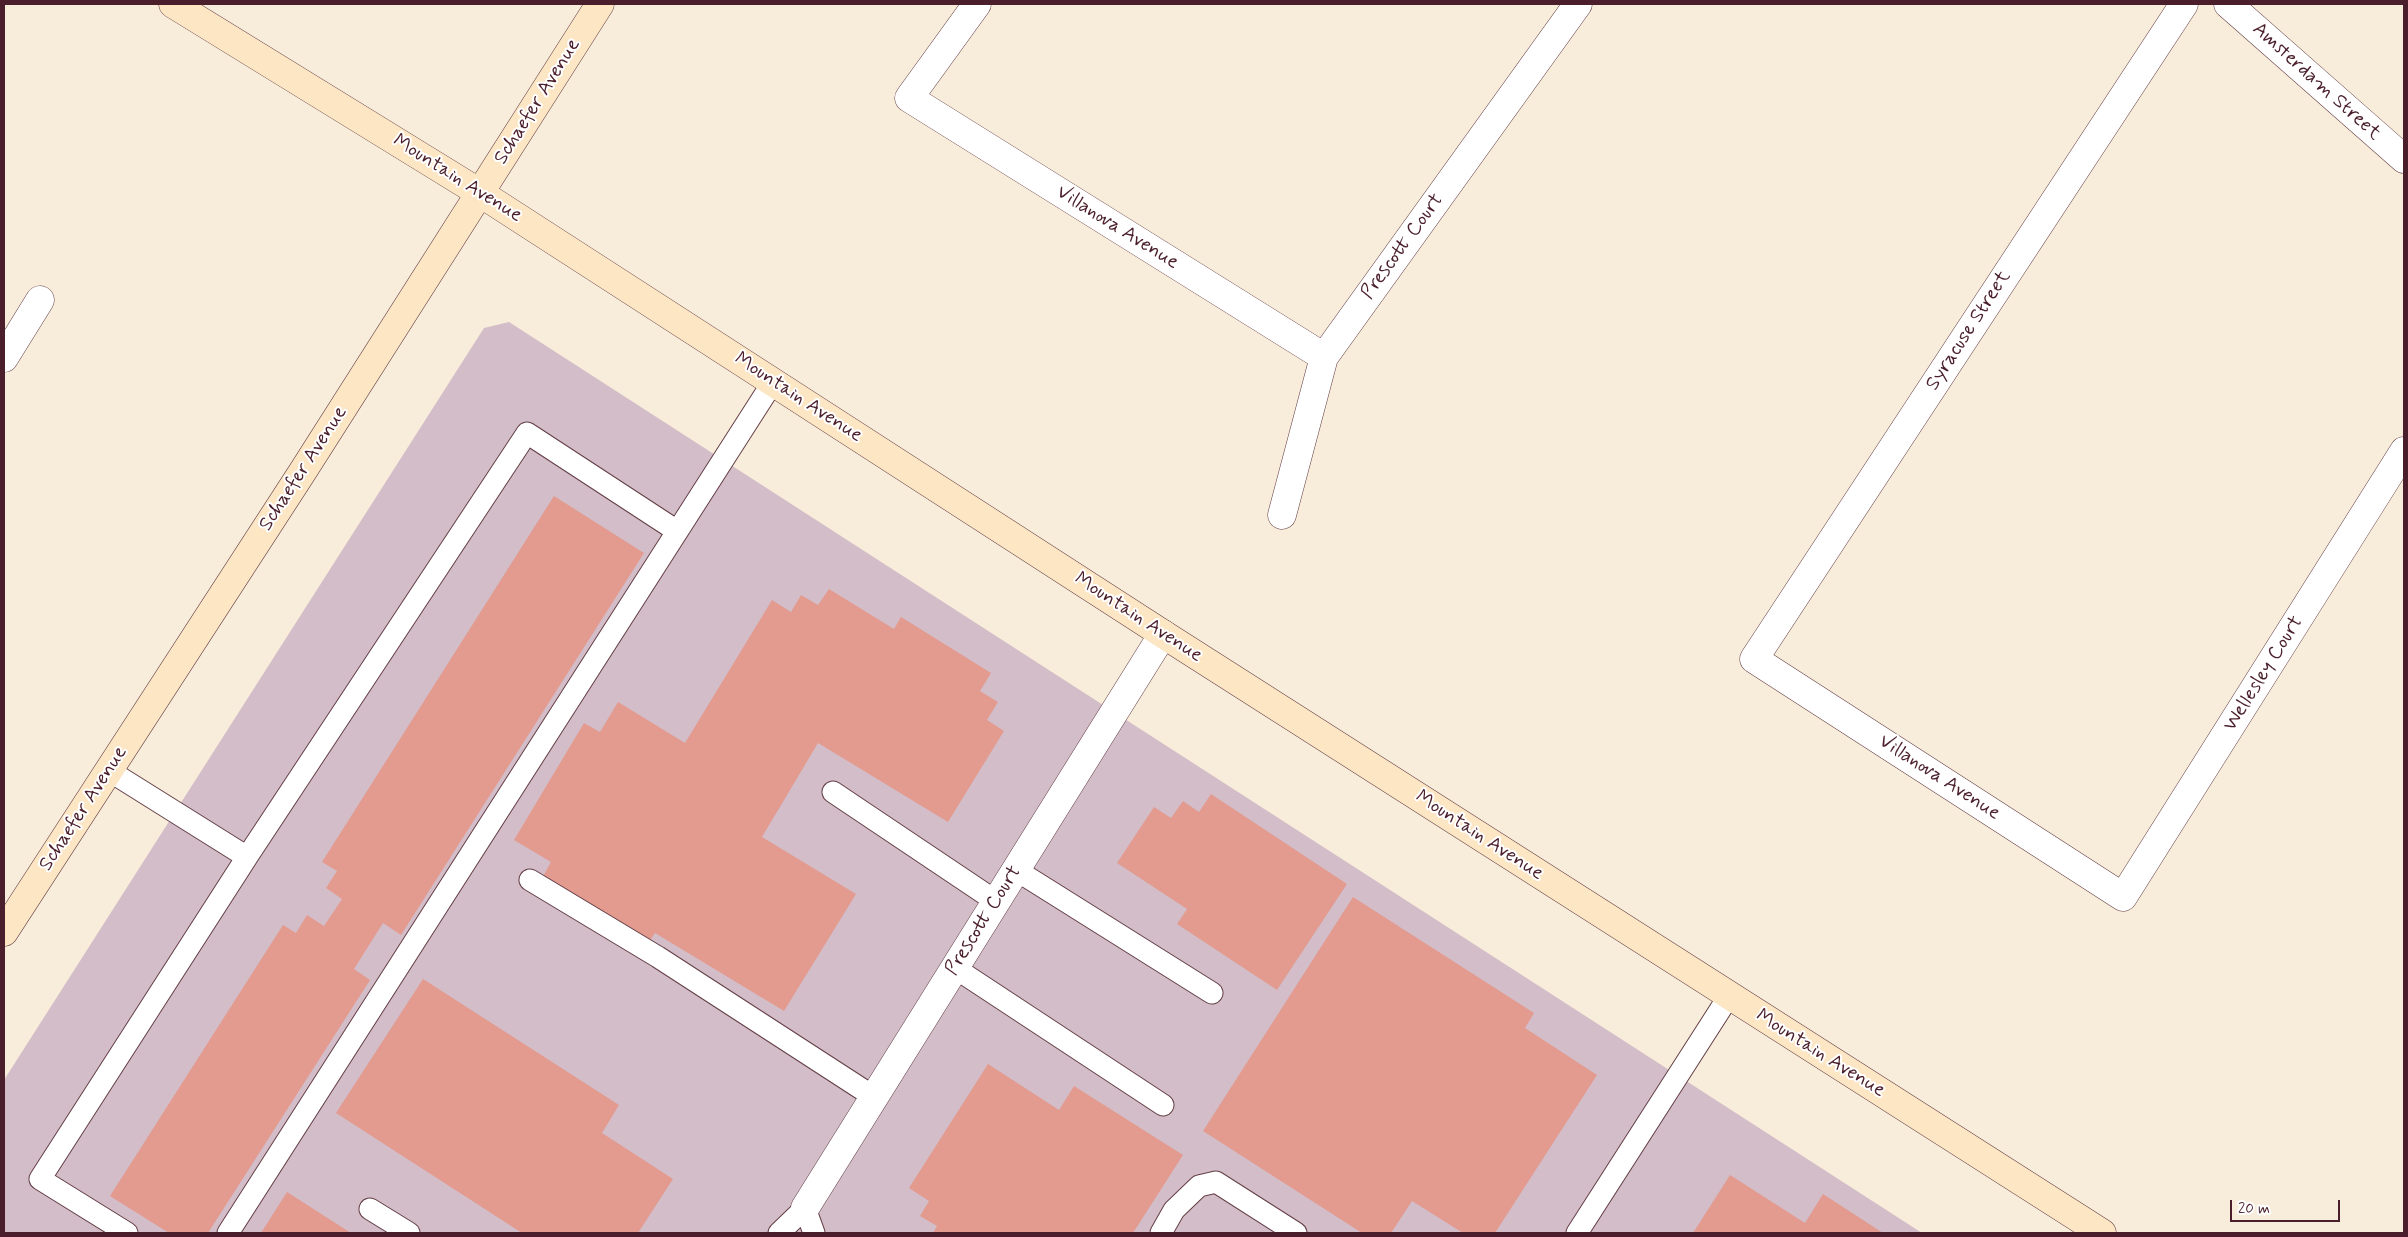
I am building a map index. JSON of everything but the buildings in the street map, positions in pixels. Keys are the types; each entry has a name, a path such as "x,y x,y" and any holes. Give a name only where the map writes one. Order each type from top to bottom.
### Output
{"main road":[{"name":"Mountain Avenue","path":"173,4 480,193 1163,634 2102,1233"},
{"name":"Schaefer Avenue","path":"4,932 600,4"}],"street":[{"name":"Villanova Avenue","path":"977,4 910,98 1324,357"},
{"name":"Prescott Court","path":"1282,515 1324,357 1578,4"},
{"name":"Syracuse Street","path":"1754,659 2184,4"},
{"name":"Amsterdam Street","path":"2228,4 2404,160"},
{"path":"4,358 40,300"},
{"name":"Wellesley Court","path":"2123,897 2404,451"},
{"name":"Prescott Court","path":"807,1225 874,1097 1163,634"},
{"name":"Villanova Avenue","path":"1754,659 2123,897"}],"lane":[{"path":"228,1233 773,382"},
{"path":"127,1233 40,1179 247,857 527,433 677,531"},
{"path":"108,770 247,857"},
{"path":"833,792 996,902"},
{"path":"1016,870 1212,992"},
{"path":"530,880 658,957 874,1097"},
{"path":"955,968 1163,1105"},
{"path":"1577,1233 1729,996"},
{"path":"1161,1233 1174,1210 1199,1186 1216,1182 1296,1233"},
{"path":"370,1209 409,1233"},
{"path":"779,1233 807,1225"}],"shaded area":[{"path":"509,322 1922,1233 4,1233 4,1080 484,328"}]}
